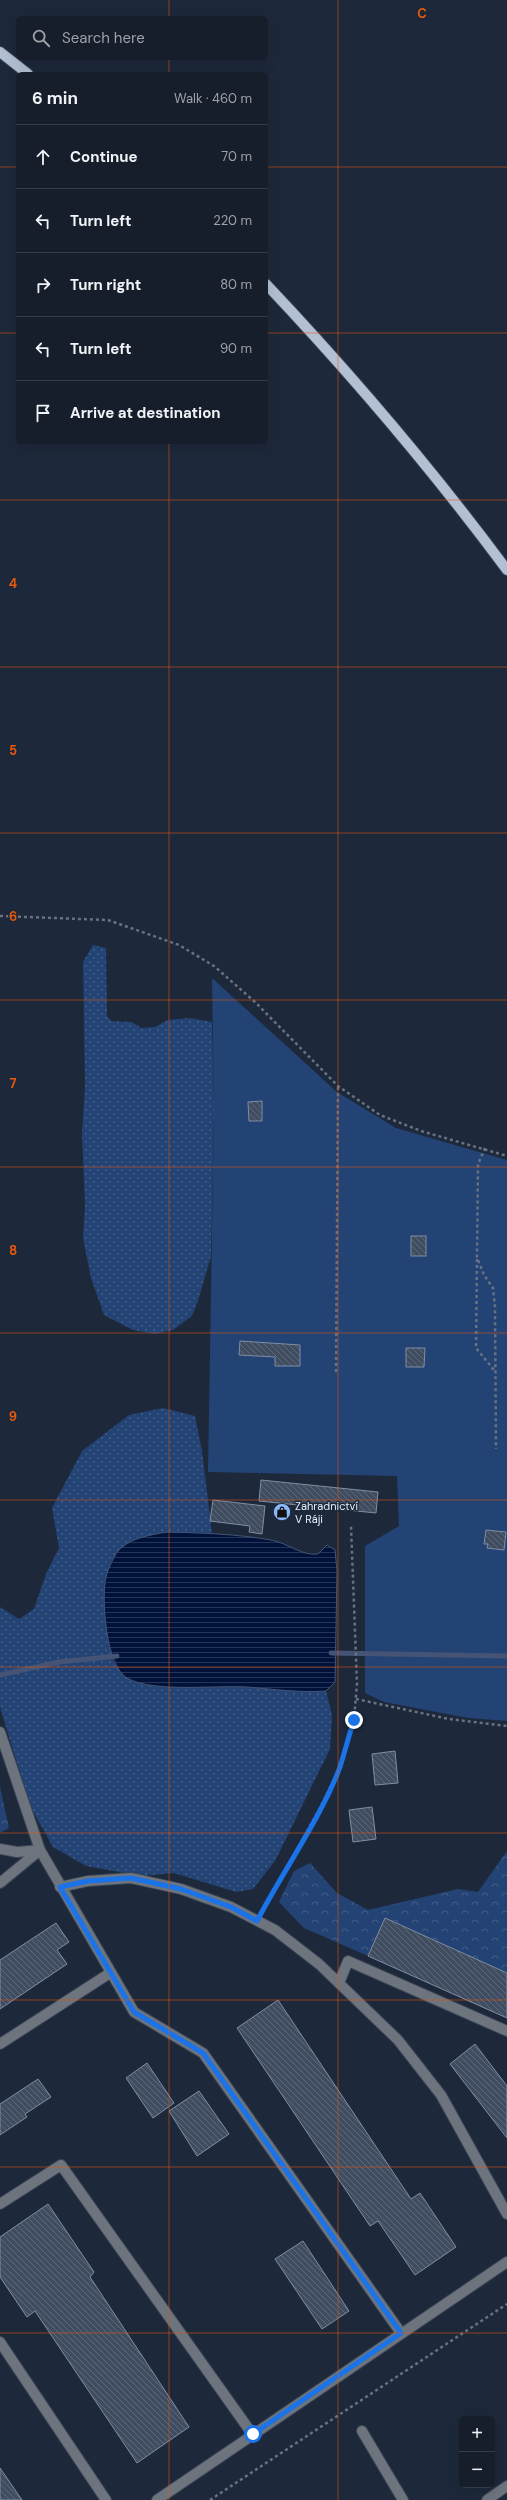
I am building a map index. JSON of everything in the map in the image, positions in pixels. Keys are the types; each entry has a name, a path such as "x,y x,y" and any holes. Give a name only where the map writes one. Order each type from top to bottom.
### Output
{"main road":[{"path":"0,52 25,72"},
{"path":"268,286 380,409 425,463 507,570"}],"street":[{"path":"0,1732 40,1850 60,1887 134,2012 203,2053 401,2333"},
{"path":"0,1849 17,1852 40,1850"},
{"path":"0,1883 40,1850"},
{"path":"60,1887 88,1881 131,1878 181,1889 231,1907 275,1930 314,1960 398,2040 441,2095 507,2214"},
{"path":"339,1984 348,1962 507,2031"},
{"path":"0,2044 110,1973"},
{"path":"0,2204 61,2165 253,2434"},
{"path":"157,2500 507,2262"},
{"path":"0,2342 106,2500"},
{"path":"362,2431 403,2500"},
{"path":"487,2500 507,2486"}],"path":[{"path":"0,916 108,920 179,945 214,966 255,1002 338,1086 380,1115 421,1131 485,1148 507,1156"},
{"path":"336,1372 338,1086"},
{"path":"485,1148 478,1164 476,1348 494,1370"},
{"path":"477,1257 484,1275 493,1288 496,1307 494,1370 496,1448"},
{"path":"257,1921 279,1878 320,1808 340,1767 354,1720 358,1684 351,1526"},
{"path":"356,1699 449,1720 507,1726"},
{"path":"210,2500 507,2304"}],"green space":[{"path":"93,945 106,948 107,1016 111,1021 132,1022 141,1028 155,1027 168,1020 189,1018 212,1022 214,1110 211,1256 192,1316 173,1330 155,1334 133,1330 104,1315 91,1278 83,1238 85,1205 82,1134 85,1086 83,962"},
{"path":"212,978 337,1092 396,1128 507,1160 507,1721 468,1718 384,1702 365,1693 365,1546 399,1526 397,1476 208,1472 214,1110"},
{"path":"163,1408 195,1416 202,1451 212,1533 167,1532 106,1577 104,1593 109,1642 113,1661 126,1677 147,1685 246,1687 304,1692 326,1691 332,1715 330,1749 275,1861 253,1889 236,1892 174,1873 141,1876 86,1866 53,1847 30,1806 0,1707 0,1607 19,1619 34,1609 46,1574 59,1548 52,1508 82,1451 129,1415"},
{"path":"0,1787 9,1828 0,1833"},
{"path":"507,1851 507,1973 385,1918 368,1956 304,1928 279,1902 294,1871 310,1863 337,1893 368,1910 458,1889 478,1892"}],"shaded area":[{"path":"167,1532 245,1536 271,1540 312,1554 318,1554 327,1545 335,1550 337,1571 335,1682 326,1691 306,1692 247,1687 168,1687 138,1683 127,1678 120,1671 114,1660 110,1647 104,1600 106,1577 116,1554 126,1544 149,1535"}],"building":[{"path":"262,1101 262,1121 249,1121 248,1102"},
{"path":"411,1236 426,1236 426,1256 411,1256"},
{"path":"240,1341 300,1345 300,1366 275,1366 275,1357 239,1355"},
{"path":"406,1348 425,1348 424,1367 406,1367"},
{"path":"261,1480 378,1492 376,1513 259,1501"},
{"path":"213,1500 265,1506 262,1534 249,1532 250,1526 210,1521"},
{"path":"486,1530 506,1532 504,1550 487,1548 488,1544 484,1544"},
{"path":"395,1751 398,1783 375,1785 372,1754"},
{"path":"372,1807 376,1839 353,1842 349,1810"},
{"path":"385,1918 507,1973 507,2018 368,1956"},
{"path":"56,1923 69,1942 57,1950 67,1964 0,2009 0,1960"},
{"path":"278,2000 411,2199 420,2193 456,2247 415,2275 378,2221 370,2226 237,2028"},
{"path":"475,2044 507,2086 507,2138 450,2064"},
{"path":"147,2063 174,2103 153,2118 126,2078"},
{"path":"38,2079 51,2097 25,2114 27,2117 0,2135 0,2104"},
{"path":"199,2091 229,2134 197,2156 169,2111"},
{"path":"48,2204 94,2272 90,2277 189,2427 137,2463 35,2311 27,2317 0,2277 0,2237"},
{"path":"303,2241 349,2311 322,2329 275,2259"},
{"path":"0,2468 22,2500 0,2500"}],"waterway":[{"path":"331,1653 507,1656"},
{"path":"0,1675 59,1662 117,1656"}],"place":[{"name":"Zahradnictví V Ráji","path":"282,1512"}],"route":[{"path":"253,2434 401,2333 203,2053 134,2012 60,1887 88,1881 131,1878 181,1889 231,1907 257,1921 279,1878 320,1808 340,1767 354,1720"}]}
